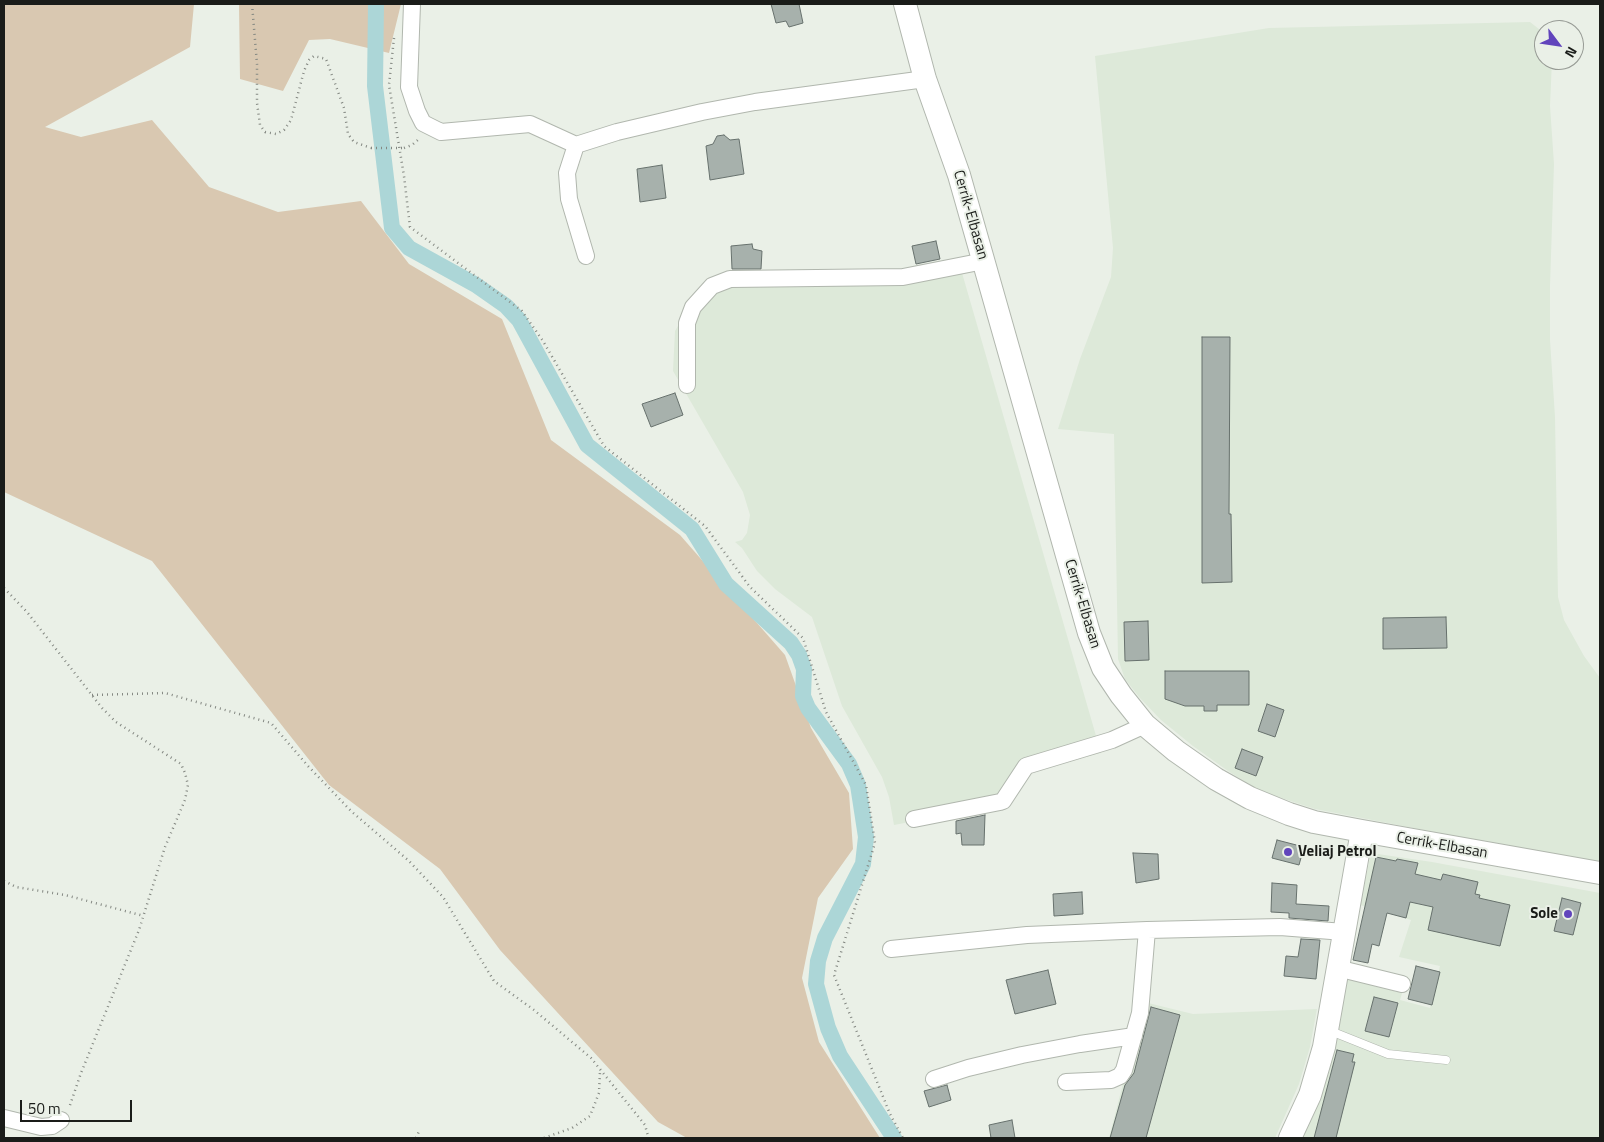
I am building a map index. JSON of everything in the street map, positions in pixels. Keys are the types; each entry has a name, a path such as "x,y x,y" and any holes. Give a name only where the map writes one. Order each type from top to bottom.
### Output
{"main road":[{"name":"Cerrik-Elbasan","path":"906,4 925,79 960,175 1089,633 1103,668 1145,726 1200,768 1250,798 1288,814 1314,822 1362,832 1600,873"},
{"path":"1290,1138 1310,1095 1324,1047 1362,832"}],"street":[{"path":"412,4 409,86 416,111 423,123 441,132 530,124 576,145 655,123 755,102 925,79"},
{"path":"576,145 567,173 569,199 586,256"},
{"path":"687,385 688,322 693,307 712,286 730,279 903,277 984,261"},
{"path":"914,818 1000,802 1026,766 1112,740 1145,726"},
{"path":"891,949 1027,935 1147,930 1280,927 1344,932"},
{"path":"1066,1082 1116,1079 1124,1070 1142,998 1147,930"},
{"path":"1337,968 1402,984"},
{"path":"934,1079 968,1068 1022,1055 1134,1036"},
{"path":"4,1118 41,1127 52,1126 61,1120"}],"lane":[{"path":"1326,1029 1388,1054 1446,1060"}],"path":[{"path":"252,4 257,64 257,104 260,125 265,132 276,134 284,130 291,120 304,71 308,60 314,56 326,58 344,108 348,134 354,142 371,148 404,148"},
{"path":"395,31 389,85 404,176 410,227 522,311 543,341 604,446 705,526 750,587 803,638 826,712 866,785 875,843 834,975 890,1114 903,1138"},
{"path":"4,588 27,612 102,708 116,722 181,764 188,785 185,800 165,846 144,916 68,1110 61,1120"},
{"path":"92,695 165,693 271,723 351,811 409,861 443,897 494,981 591,1058 645,1124 647,1138"},
{"path":"4,881 16,887 65,895 144,916"},
{"path":"544,1138 572,1128 590,1116 599,1093 600,1070"},
{"path":"416,1138 420,1129"}],"shaded area":[{"path":"4,4 194,4 190,47 45,127 81,137 152,120 209,187 278,212 361,201 409,264 502,319 551,440 680,535 785,655 811,728 849,793 853,849 818,898 802,978 819,1042 880,1138 687,1138 658,1122 500,950 440,869 329,785 152,561 4,492"},
{"path":"239,4 401,4 389,53 330,39 309,40 283,91 240,79"},
{"path":"1530,22 1534,25 1534,70 1552,70 1550,106 1554,164 1550,340 1555,417 1558,597 1564,620 1584,656 1600,678 1600,864 1315,809 1260,791 1193,746 1161,720 1125,679 1118,659 1114,434 1058,429 1080,359 1111,277 1113,248 1095,56 1269,28"},
{"path":"960,266 1101,753 1041,768 1023,779 1005,804 894,825 889,797 882,777 842,706 812,617 775,589 757,571 742,548 735,542 742,540 747,533 750,515 743,492 673,371 675,331 690,305 725,283"},
{"path":"1371,853 1432,862 1600,893 1600,1138 1298,1138 1343,978 1402,993 1400,1000 1430,1008 1440,966 1399,957 1411,920 1360,905"},
{"path":"1144,1002 1193,1014 1317,1009 1310,1047 1299,1084 1275,1138 1109,1138"}],"building":[{"path":"771,4 799,4 803,23 789,27 786,21 776,23"},
{"path":"724,135 730,140 739,139 744,174 710,180 706,146 713,144 717,136"},
{"path":"662,165 666,198 640,202 637,169"},
{"path":"936,241 940,259 916,264 912,246"},
{"path":"752,244 753,249 762,251 761,269 732,269 731,246"},
{"path":"1202,337 1230,337 1229,514 1231,514 1232,582 1202,583"},
{"path":"675,393 683,415 651,427 642,404"},
{"path":"1446,617 1447,648 1383,649 1383,618"},
{"path":"1148,621 1149,660 1125,661 1124,622"},
{"path":"1165,671 1249,671 1249,705 1217,705 1217,711 1204,711 1204,706 1185,706 1165,699"},
{"path":"1267,704 1284,710 1275,737 1258,731"},
{"path":"1242,749 1263,757 1256,776 1235,768"},
{"path":"985,815 984,845 962,845 961,833 956,834 956,821"},
{"name":"Veliaj Petrol","path":"1277,840 1304,847 1299,865 1272,858"},
{"path":"1133,853 1158,854 1159,879 1136,883"},
{"path":"1376,857 1418,863 1415,874 1441,880 1443,874 1478,882 1475,894 1480,895 1479,898 1510,905 1500,946 1428,930 1433,907 1410,902 1406,918 1387,913 1379,946 1372,944 1368,963 1353,960"},
{"path":"1272,883 1297,885 1296,904 1329,906 1328,921 1289,918 1289,913 1271,912"},
{"path":"1082,892 1083,914 1054,916 1053,894"},
{"name":"Sole","path":"1562,898 1581,903 1573,935 1554,931"},
{"path":"1301,939 1320,940 1316,979 1284,976 1286,956 1298,957"},
{"path":"1416,966 1440,972 1432,1005 1408,999"},
{"path":"1048,970 1056,1004 1015,1014 1006,980"},
{"path":"1374,997 1398,1003 1389,1037 1365,1031"},
{"path":"1151,1007 1180,1015 1146,1138 1110,1138 1125,1085 1134,1073"},
{"path":"1337,1050 1354,1054 1352,1062 1355,1062 1336,1138 1314,1138"},
{"path":"947,1085 951,1100 929,1107 924,1091"},
{"path":"1012,1120 1015,1138 991,1138 989,1125"}],"waterway":[{"path":"376,4 375,86 392,228 409,248 476,285 506,306 519,320 587,445 692,529 726,584 791,643 799,655 804,669 803,696 808,708 849,764 858,785 866,837 863,864 825,938 818,961 816,984 828,1028 840,1056 894,1138"}],"place":[{"name":"Veliaj Petrol","path":"1288,852"},
{"name":"Sole","path":"1568,914"}]}
